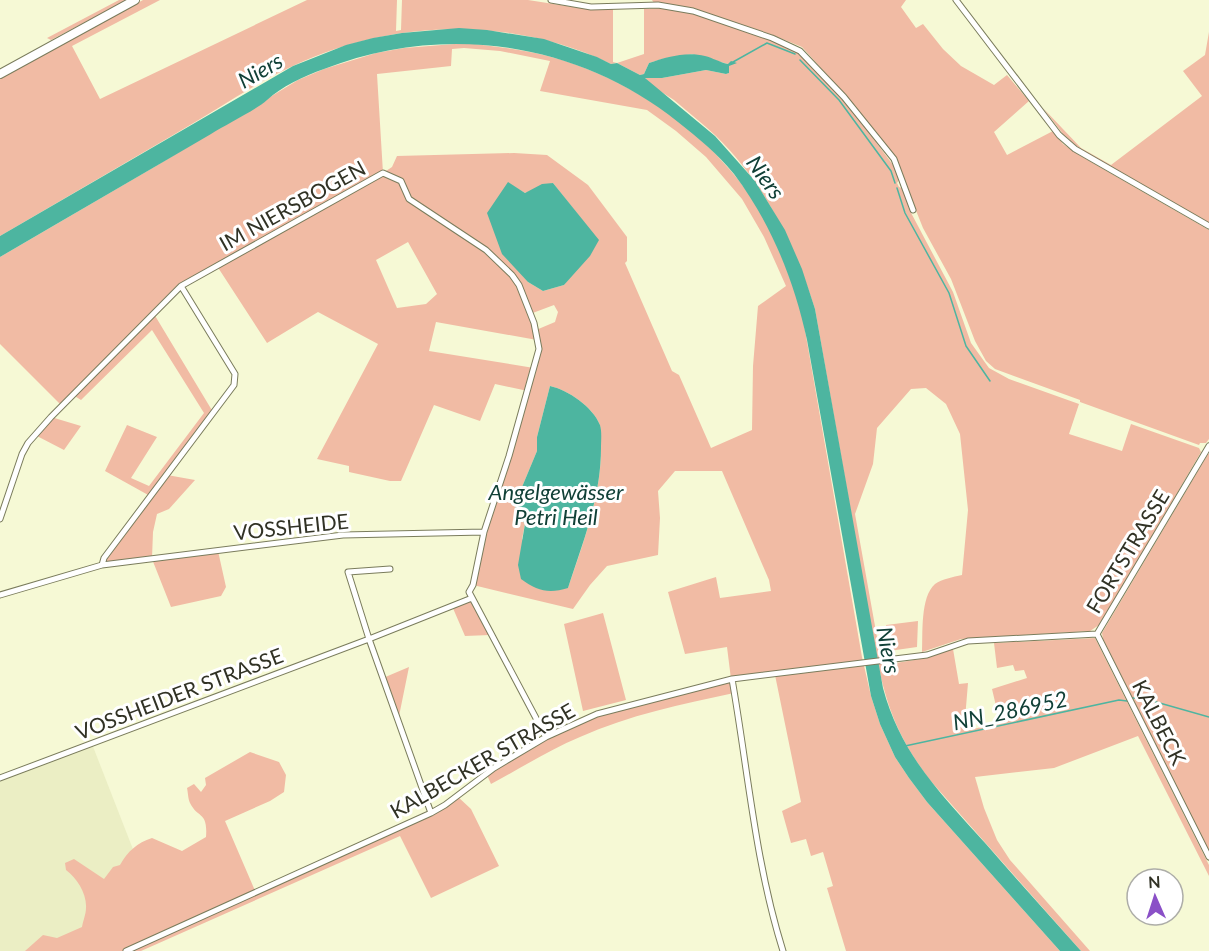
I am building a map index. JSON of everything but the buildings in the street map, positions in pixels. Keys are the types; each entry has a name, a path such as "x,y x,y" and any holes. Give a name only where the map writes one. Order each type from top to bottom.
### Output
{"main road":[{"path":"0,74 135,0"}],"street":[{"path":"551,0 591,7 658,5 693,11 772,38 800,51 844,97 894,159 913,210"},
{"path":"956,0 1045,117 1067,142 1075,149 1209,226"},
{"name":"IM NIERSBOGEN","path":"0,519 22,454 28,443 181,286 383,173 401,181 409,199 486,250 507,269 519,285 534,322 539,349 484,532 473,585 469,592 472,598"},
{"path":"102,565 104,558 234,385 235,374 181,286"},
{"name":"FORTSTRASSE","path":"732,679 927,655 968,641 1097,634 1209,446"},
{"name":"VOSSHEIDE","path":"0,595 102,565 343,535 484,532"},
{"path":"390,569 348,572 369,639 431,813"},
{"path":"472,598 546,737"},
{"name":"VOSSHEIDER STRASSE","path":"0,778 472,598"},
{"name":"KALBECK","path":"1097,634 1209,858"},
{"path":"732,679 762,871 783,951"},
{"name":"KALBECKER STRASSE","path":"126,951 431,813 494,768 546,737 597,714 732,679"}],"shaded area":[{"path":"119,0 127,0 51,40 47,38"},
{"path":"143,0 160,0 72,46 100,99 307,0 397,0 396,31 401,30 402,0 528,0 586,9 613,9 613,62 617,63 611,64 573,48 534,37 494,31 453,29 412,32 372,39 333,50 295,65 266,80 0,236 0,78"},
{"path":"652,0 906,0 901,7 916,28 923,24 943,49 961,66 994,85 1007,75 1029,101 994,132 1007,155 1053,131 1063,144 1079,155 1209,230 1209,439 1206,443 1199,445 995,369 986,361 975,341 951,279 923,228 895,158 845,95 802,47 692,8 654,3"},
{"path":"660,8 695,14 796,51 843,98 896,169 900,178 897,183 904,189 909,209 953,292 971,343 989,368 1009,379 1079,404 1069,434 1122,451 1131,424 1199,448 1201,452 1099,625 1090,631 961,639 922,652 923,616 930,590 941,581 962,575 968,510 960,434 946,404 926,388 911,389 877,428 873,464 855,514 880,654 885,658 877,660 815,309 798,261 776,216 749,174 716,136 645,78 662,78 706,70 726,74 729,73 728,64 692,54 649,63 644,74 640,75 617,63 644,54 644,9"},
{"path":"1209,32 1209,224 1080,149 1063,134 1043,108 1081,148 1111,165 1202,96 1183,71 1205,55"},
{"path":"467,43 515,49 562,60 609,78 654,104 695,135 731,171 755,203 774,238 802,313 862,657 880,724 895,757 927,802 1060,951 846,951 827,888 833,886 823,852 811,856 806,839 791,843 782,811 801,802 775,675 732,679 734,693 617,722 557,748 491,784 486,773 582,720 731,679 727,647 685,654 668,592 716,577 720,598 771,591 769,580 722,471 675,471 658,491 660,518 658,555 607,566 573,609 473,585 484,532 528,391 495,384 480,421 434,405 401,481 390,481 349,472 349,466 317,459 378,344 318,312 267,343 217,266 181,286 154,314 213,412 167,475 195,480 169,509 157,514 153,532 152,558 218,551 226,587 221,596 171,607 152,559 102,565 150,496 105,471 127,425 157,437 131,478 149,486 204,413 152,330 81,400 73,395 62,406 0,344 0,257 298,80 324,69 376,53 404,48","holes":["464,48 500,51 550,61 540,91 647,110 706,157 742,199 764,237 786,286 758,306 753,366 752,430 711,448 679,375 672,371 625,263 627,261 627,237 588,185 547,155 514,153 397,156 392,167 383,173 377,74 451,66 452,49","508,183 525,193 553,183 598,240 564,285 543,291 528,282","408,242 437,294 426,304 397,308 376,260","554,305 558,312 555,322 536,330 530,314","436,322 537,340 539,355 534,368 429,351","550,386 579,400 597,418 600,425 601,444 599,481 586,535 568,588 522,539 525,524 517,499 537,451 537,437"]},
{"path":"51,417 81,426 64,450 35,435"},
{"path":"1209,454 1209,852 1102,633"},
{"path":"472,598 490,635 465,636 452,606"},
{"path":"603,613 626,700 583,711 564,624"},
{"path":"918,621 917,647 889,651 886,625"},
{"path":"1095,638 1209,865 1209,876 1138,736 1054,768 975,777 997,840 1010,860 1090,951 1081,951 919,765 896,724 878,664 886,664 883,669 896,667 896,663 920,659 953,649 959,684 968,683 964,731 1000,723 992,689 1027,678 1024,670 1015,671 1013,665 997,668 994,643"},
{"path":"409,667 398,721 383,678"},
{"path":"92,744 166,934 127,951 0,951 0,778"},
{"path":"250,752 279,762 286,775 284,792 270,801 225,821 256,893 404,826 457,796 471,809 499,866 431,898 400,836 141,951 25,951 43,935 57,938 82,927 86,910 85,897 74,877 66,870 65,863 74,859 104,879 113,867 120,865 133,848 142,842 152,838 182,851 206,837 204,819 190,803 187,788 194,784 201,792 206,785 205,778"}],"water":[{"path":"459,28 544,39 611,64 617,63 640,75 644,74 649,63 684,54 705,56 728,64 731,61 737,63 729,66 729,73 726,74 706,70 662,78 645,78 715,136 755,181 785,230 802,269 815,309 883,688 900,734 938,790 1081,951 1060,951 927,802 895,757 880,724 871,696 807,340 780,253 759,212 734,174 693,134 639,95 597,73 554,58 508,48 462,44 416,46 370,55 324,69 293,82 248,113 0,257 0,236 293,66 346,45 373,38"},
{"path":"508,182 525,193 542,184 553,183 599,240 590,256 564,285 543,291 528,282 502,254 487,213"},
{"name":"Angelgewässer Petri Heil","path":"550,386 572,395 586,406 597,418 601,436 598,484 585,536 568,588 555,591 538,589 521,579 518,565 525,524 515,511 517,499 537,451 537,437"}],"waterway":[{"path":"733,62 767,43 795,54"},
{"path":"800,60 839,100 891,171 895,183"},
{"path":"897,188 905,213 949,293 966,346 990,381"},
{"name":"NN_286952","path":"1132,698 1142,698 1209,717"},
{"name":"NN_286952","path":"905,746 1119,700 1127,701"}],"water label":[{"name":"Niers","path":"260,70"},
{"name":"Niers","path":"766,177"},
{"name":"Niers","path":"889,650"}]}
